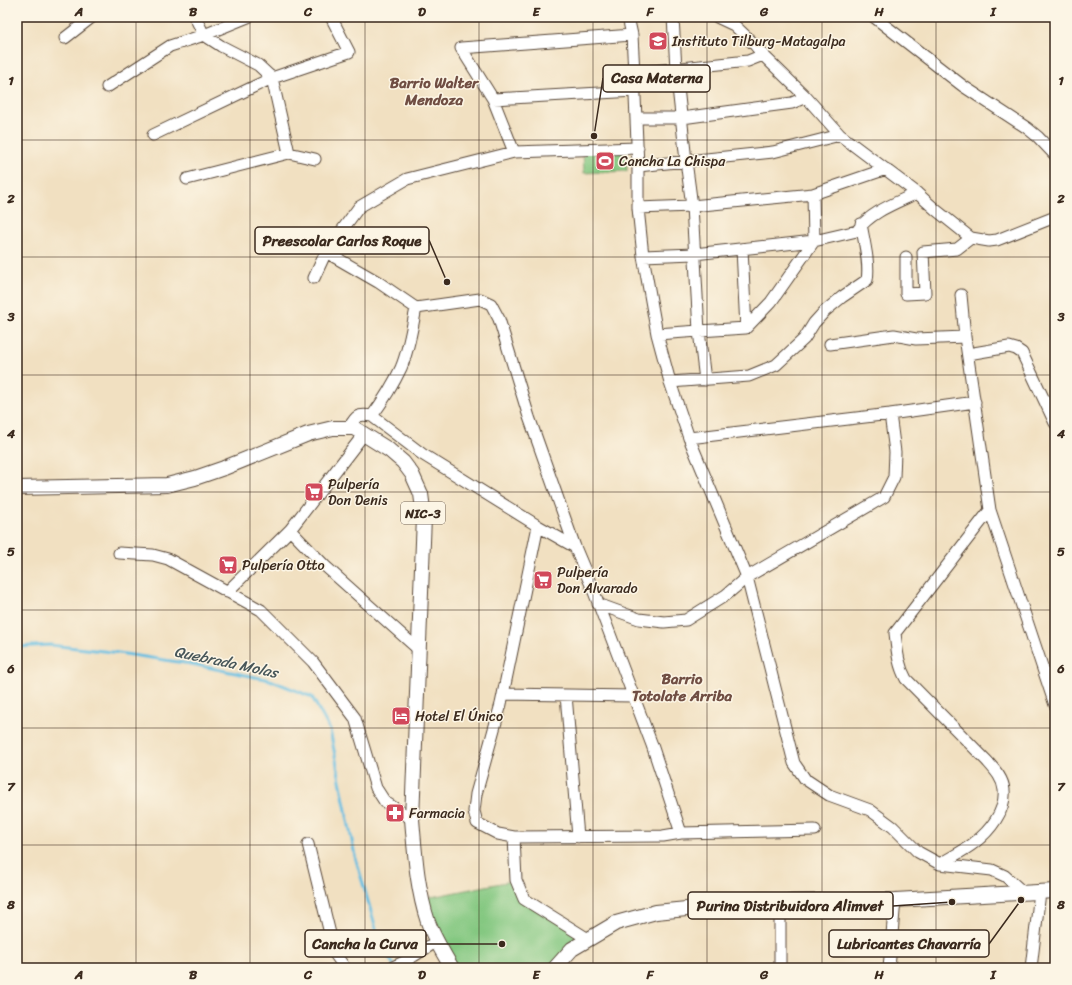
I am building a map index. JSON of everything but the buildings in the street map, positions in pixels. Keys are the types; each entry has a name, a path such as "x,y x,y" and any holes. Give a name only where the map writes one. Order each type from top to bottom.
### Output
{"main road":[{"name":"NIC-3","path":"17,488 166,485 195,478 308,434 333,428 354,428 389,450 403,462 412,474 421,494 424,517 412,819 416,867 421,899 428,922 452,968"},
{"path":"555,968 572,949 616,923 656,912 688,908 780,902 895,900 1055,891"}],"street":[{"path":"65,38 92,17"},
{"path":"195,17 204,35 221,46 258,65 272,78 289,153"},
{"path":"108,87 170,46 204,35 248,17"},
{"path":"153,135 272,78 349,52 331,17"},
{"path":"628,17 632,35 638,148 638,208 643,256 657,334 670,382 689,438 747,577 794,763 805,779 828,795 870,810 893,827 918,852 940,864 992,870 1005,876 1024,893"},
{"path":"673,17 676,69 692,206 699,330 705,380"},
{"path":"717,17 734,25 840,135 917,193 971,238 989,241 997,240 1055,217"},
{"path":"874,17 963,86 1027,128 1055,155"},
{"path":"514,152 493,99 461,48 632,35"},
{"path":"634,73 748,61 763,55"},
{"path":"493,99 635,91"},
{"path":"636,118 682,118 792,103 806,98"},
{"path":"638,166 773,152 840,135"},
{"path":"314,278 326,252 359,207 407,179 514,152 638,148"},
{"path":"187,179 289,153 315,159"},
{"path":"638,208 692,206 812,194 886,169"},
{"path":"643,256 694,254 814,241 857,231 861,224 882,210 917,193"},
{"path":"657,334 746,328 771,302 814,241 812,194"},
{"path":"670,382 749,376 776,365 804,340 814,323 825,311 867,280 868,274 861,224"},
{"path":"906,257 906,294 925,294 924,252 957,249 971,238"},
{"path":"742,249 746,328"},
{"path":"326,252 378,282 416,308 480,299 491,304 499,319 530,417 575,547 652,745 681,833"},
{"path":"961,295 965,337 990,510 1055,705"},
{"path":"372,416 387,395 401,367 410,337 416,308"},
{"path":"830,344 894,335 916,339 965,337"},
{"path":"968,354 1009,347 1022,353 1055,423"},
{"path":"689,438 890,414 975,402"},
{"path":"598,604 638,619 664,622 686,620 726,595 747,577 884,497 894,477 895,452 890,414"},
{"path":"349,428 355,418 359,415 372,416 422,454 538,526 575,547"},
{"path":"227,592 290,530 364,434"},
{"path":"940,864 974,844 992,826 1003,807 1004,789 997,773 987,761 906,679 901,670 898,658 895,634 990,510"},
{"path":"538,526 503,694 476,794 474,811 477,823 498,834 514,837 663,836 681,833 815,830"},
{"path":"290,530 325,566 419,650"},
{"path":"118,553 153,555 168,559 261,610 313,662 355,718 376,788 385,802 412,819"},
{"path":"503,694 633,696"},
{"path":"566,695 578,837"},
{"path":"514,837 516,880 524,899 588,939"},
{"path":"308,844 335,954 345,968"},
{"path":"1031,968 1040,892"},
{"path":"889,968 895,900"},
{"path":"780,902 780,968"},
{"path":"391,968 406,961 437,941"}],"green space":[{"name":"Cancha La Chispa","path":"626,150 627,171 584,173 583,151"},
{"path":"516,880 525,899 588,939 555,968 452,968 421,899"}],"waterway":[{"name":"Quebrada Molas","path":"17,647 50,645 112,652 191,664 270,680 312,697 330,730 355,856 380,943 393,964"}],"place":[{"name":"Instituto Tilburg-Matagalpa","path":"658,41"},
{"name":"Casa Materna","path":"594,136"},
{"name":"Cancha La Chispa","path":"605,161"},
{"name":"Preescolar Carlos Roque","path":"447,282"},
{"name":"Pulpería Don Denis","path":"314,492"},
{"name":"Pulpería Otto","path":"228,565"},
{"name":"Pulpería Don Alvarado","path":"543,580"},
{"name":"Hotel El Único","path":"401,716"},
{"name":"Farmacia","path":"395,813"},
{"name":"Lubricantes Chavarría","path":"1021,900"},
{"name":"Purina Distribuidora Alimvet","path":"952,902"},
{"name":"Cancha la Curva","path":"502,944"}],"district":[{"name":"Barrio Walter Mendoza","path":"434,92"},
{"name":"Barrio Totolate Arriba","path":"682,688"}]}
